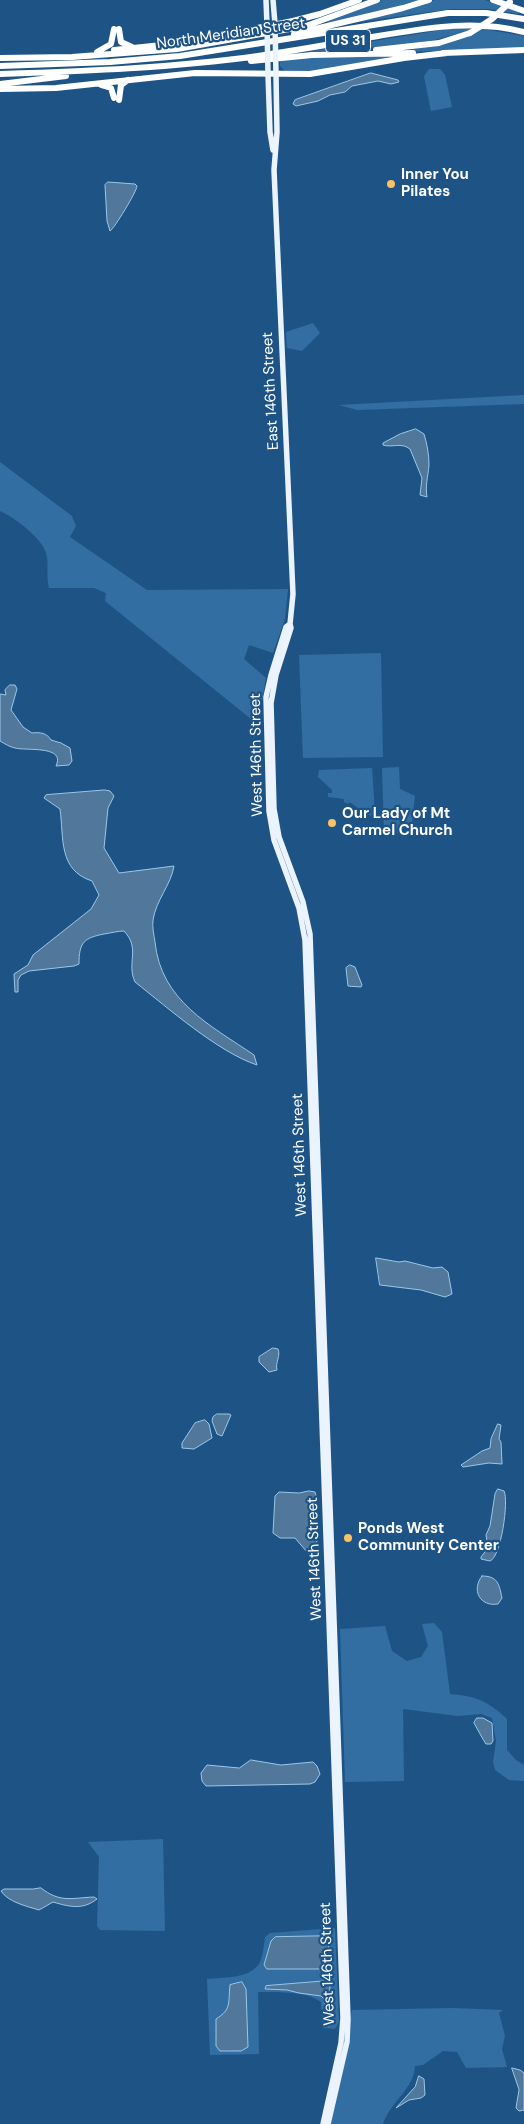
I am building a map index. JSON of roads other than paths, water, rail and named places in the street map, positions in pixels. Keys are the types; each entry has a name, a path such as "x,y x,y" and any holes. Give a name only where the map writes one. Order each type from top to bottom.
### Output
{"highway":[{"path":"29,57 97,52 195,40 320,14 359,0"},
{"path":"0,58 107,55 194,46 312,24 377,0"},
{"path":"239,47 403,8 429,0"},
{"path":"493,0 524,11"},
{"path":"171,66 432,45 470,33 492,19 510,1"},
{"name":"North Meridian Street","path":"0,66 132,60 239,47 443,13 486,13 524,20"},
{"name":"North Meridian Street","path":"0,74 171,66 265,55 445,25 483,25 524,32"},
{"path":"97,52 111,44 116,29 120,40 125,46 155,46"},
{"path":"330,54 524,50"},
{"path":"485,52 524,54"},
{"path":"77,86 195,73 276,75 316,73 404,58 447,53"},
{"path":"0,84 131,69"},
{"path":"0,90 107,86 112,89 117,99 120,85 127,80 136,78"}],"main road":[{"name":"East 146th Street","path":"266,0 270,132 274,157 293,589 290,624"},
{"name":"East 146th Street","path":"273,0 277,132 274,157"},
{"name":"West 146th Street","path":"290,624 291,628 276,675 271,702 274,809 278,837 305,907 310,934 343,2018 341,2043 322,2124"},
{"name":"West 146th Street","path":"328,2124 347,2042 348,2024 332,1635"}],"place":[{"name":"Inner You Pilates","path":"391,184"},
{"name":"Our Lady of Mt Carmel Church","path":"332,823"},
{"name":"Ponds West Community Center","path":"348,1538"}]}
